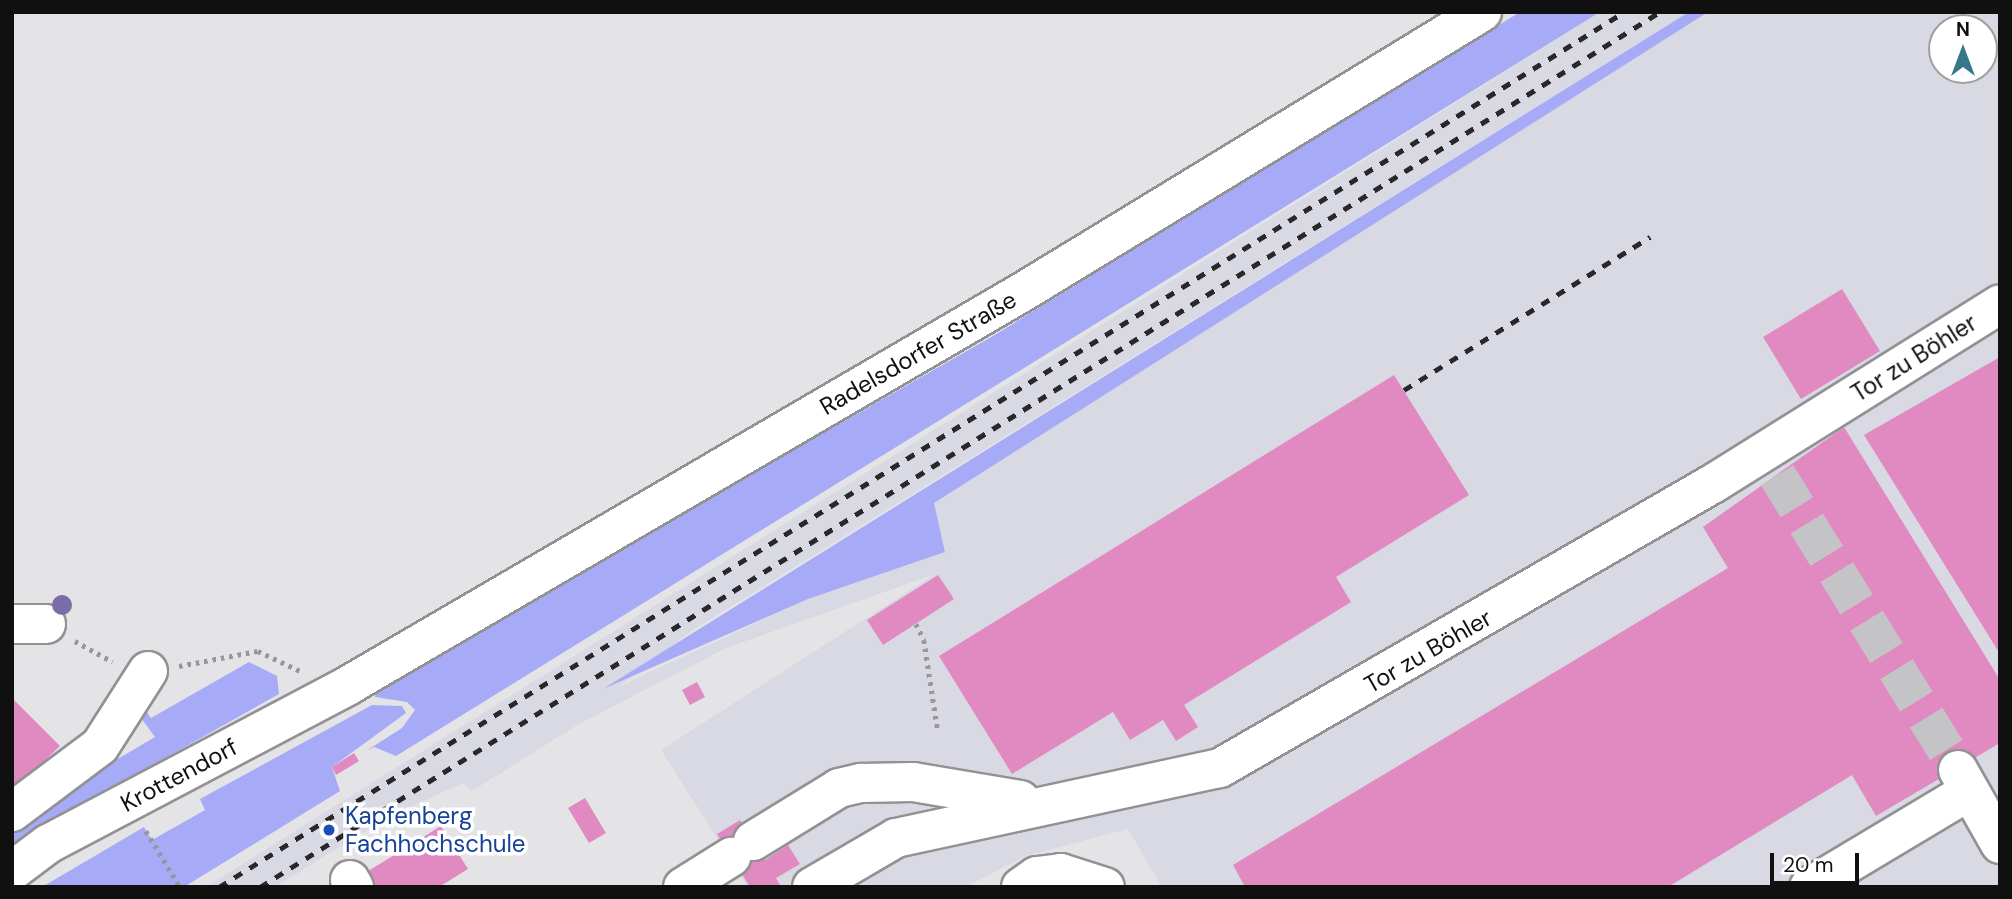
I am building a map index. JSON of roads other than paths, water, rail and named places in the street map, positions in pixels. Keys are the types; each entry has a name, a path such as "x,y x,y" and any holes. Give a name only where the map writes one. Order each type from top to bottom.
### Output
{"street":[{"name":"Radelsdorfer Straße","path":"349,685 1026,290 1482,12"},
{"name":"Tor zu Böhler","path":"812,887 896,838 1086,801 1220,768 1770,464 2000,304"},
{"path":"12,813 100,746 148,671"},
{"name":"Krottendorf","path":"12,871 48,844 349,685"},
{"path":"683,887 839,788 885,780 992,799 1086,801"},
{"path":"1809,887 1962,780 2000,844"},
{"path":"1021,887 1037,876 1061,873 1105,887"}],"tunnel":[{"path":"1777,475 1957,768"}],"railway":[{"path":"219,887 1624,12"},
{"path":"260,887 1660,12"},
{"path":"1404,390 1650,237"}],"place":[{"name":"Kapfenberg Fachhochschule","path":"329,830"}]}
